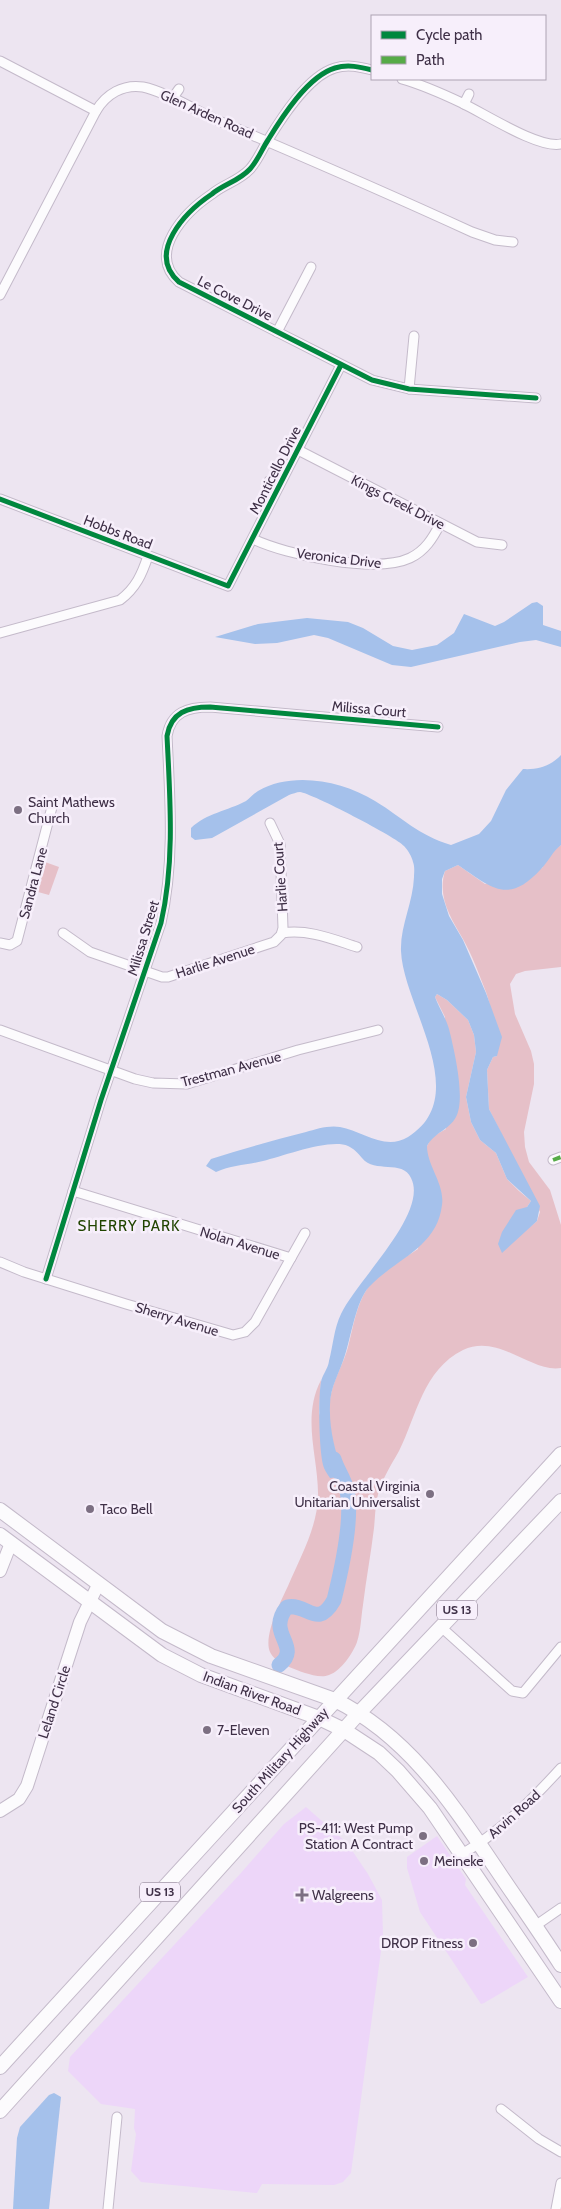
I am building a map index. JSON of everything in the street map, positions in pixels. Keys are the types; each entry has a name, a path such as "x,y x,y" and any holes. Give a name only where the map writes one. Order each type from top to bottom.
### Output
{"main road":[{"name":"South Military Highway","path":"0,2067 561,1454"},
{"name":"South Military Highway","path":"0,2112 358,1713 559,1507"},
{"name":"Indian River Road","path":"0,1510 162,1631 211,1656 335,1700 358,1713 395,1741 426,1770 447,1795 561,1965"},
{"name":"Indian River Road","path":"0,1535 139,1640 182,1666 235,1688 320,1718 344,1730 373,1749 398,1771 430,1808 561,2001"}],"street":[{"path":"0,61 96,111"},
{"name":"Le Cove Drive","path":"371,70 347,66 335,68 321,75 300,96 267,141 258,158 242,176 214,192 189,213 171,238 166,251 166,263 173,277 179,282 372,380 410,389 536,398"},
{"path":"405,80 422,85 464,104 539,142 561,144"},
{"name":"Glen Arden Road","path":"0,295 101,103 114,92 133,86 152,90 472,232 495,240 513,242"},
{"path":"172,99 179,89"},
{"path":"464,104 469,94"},
{"path":"277,332 311,267"},
{"path":"410,389 414,336"},
{"name":"Monticello Drive","path":"228,586 341,365"},
{"name":"Kings Creek Drive","path":"298,450 477,542 502,545"},
{"path":"269,481 279,486"},
{"name":"Hobbs Road","path":"0,499 228,586"},
{"name":"Veronica Drive","path":"252,539 275,549 299,555 351,562 388,564 412,557 422,550 440,524"},
{"path":"0,634 120,600 137,583 148,556"},
{"name":"Milissa Street","path":"46,1279 110,1071 161,923 168,883 170,799 167,736 172,722 185,710 197,707 299,714"},
{"name":"Milissa Court","path":"299,714 438,727"},
{"name":"Sandra Lane","path":"0,943 10,945 17,941 29,901 52,807"},
{"name":"Harlie Court","path":"270,823 280,844 282,933"},
{"path":"282,933 293,931 324,935 357,947"},
{"name":"Harlie Avenue","path":"63,934 90,952 145,972 168,977 274,942 282,933"},
{"name":"Trestman Avenue","path":"0,1030 110,1071 153,1083 186,1084 298,1050 378,1030"},
{"name":"Nolan Avenue","path":"73,1191 291,1258"},
{"name":"Sherry Avenue","path":"0,1262 46,1279 233,1335 244,1332 255,1322 305,1233"},
{"path":"0,1571 11,1543"},
{"name":"Leland Circle","path":"0,1811 19,1799 27,1786 77,1631 98,1585"},
{"path":"441,1627 512,1692 523,1693 561,1647"},
{"name":"Arvin Road","path":"462,1854 480,1844 522,1809 561,1768"},
{"path":"535,1926 561,1908"},
{"path":"501,2109 539,2139 561,2152"},
{"path":"108,2209 117,2116"},
{"path":"556,2209 561,2183"}],"shaded area":[{"path":"561,845 561,967 525,971 516,974 510,984 515,1014 531,1051 534,1064 534,1084 524,1132 525,1147 529,1162 550,1190 561,1225 561,1368 538,1365 489,1346 476,1346 463,1350 439,1369 423,1394 399,1451 378,1493 360,1628 355,1646 346,1661 333,1673 317,1676 305,1673 285,1665 272,1656 268,1645 271,1628 281,1600 307,1543 315,1520 318,1482 312,1439 312,1409 321,1380 319,1413 341,1472 329,1421 330,1400 334,1384 346,1353 357,1310 367,1289 383,1273 418,1249 427,1146 432,1137 446,1129 445,1017 435,997 437,994 447,1000 468,1020 474,1035 476,1052 466,1097 471,1122 480,1140 496,1153 507,1179 531,1201 527,1207 530,1227 537,1221 540,1212 489,1109 487,1070 493,1057 497,1056 492,1015 486,992 475,965 444,898 443,881 445,871 458,865 485,884 542,868 553,851"},
{"path":"45,862 59,867 49,895 38,892"},
{"path":"306,1807 347,1843 368,1874 382,1900 383,1936 351,2173 343,2182 334,2185 262,2184 257,2193 141,2182 131,2171 136,2134 134,2128 135,2109 101,2104 68,2071 70,2057 284,1824"},
{"path":"437,1836 466,1879 465,1885 528,1977 481,2004 420,1912 407,1868 407,1857"}],"water":[{"path":"537,602 543,606 543,625 561,631 561,647 536,640 520,642 411,667 392,665 328,638 314,635 277,643 255,644 215,637 258,624 307,618 348,622 363,628 393,646 412,650 437,645 454,633 464,614 495,626 532,603"},
{"path":"561,755 561,845 541,869 519,887 509,890 491,886 458,865 445,871 442,879 442,894 449,916 463,940 486,993 502,1037 497,1056 493,1057 487,1070 489,1109 540,1206 537,1221 502,1253 498,1244 502,1232 516,1210 527,1207 531,1201 507,1179 496,1153 480,1140 471,1122 466,1097 476,1052 474,1035 468,1020 447,1000 437,994 435,997 448,1025 454,1049 460,1098 456,1117 427,1146 430,1161 439,1182 442,1205 438,1220 424,1242 379,1277 364,1293 330,1398 332,1431 342,1472 340,1477 330,1478 323,1467 321,1448 319,1411 322,1379 328,1364 335,1331 341,1314 349,1300 389,1246 410,1209 414,1192 411,1178 407,1172 401,1169 367,1163 352,1148 340,1144 319,1146 216,1172 206,1166 211,1159 270,1141 327,1127 348,1129 382,1141 399,1141 408,1137 427,1119 435,1098 435,1075 430,1049 412,998 401,951 402,933 413,887 414,864 404,846 398,841 336,807 300,792 289,795 212,838 195,840 191,837 191,828 210,816 246,801 258,791 286,781 302,780 333,784 362,794 420,831 451,845 479,834 491,821 506,790 523,769 544,766 553,762"},
{"path":"54,2093 61,2097 49,2209 13,2209 17,2138 20,2127 49,2095"}],"waterway":[{"path":"279,1665 287,1652 280,1625 281,1616 287,1607 301,1608 317,1614 328,1609 334,1600 343,1560 348,1515 346,1487 334,1459"}],"marked path":[{"path":"553,1160 561,1157"}],"cycle path":[{"path":"371,70 349,66 335,68 325,72 306,88 281,120 250,169 241,177 201,202 181,222 168,246 166,259 170,271 179,282 372,380 409,389 536,398"},
{"path":"0,499 228,586 341,365"},
{"path":"46,1279 101,1100 161,923 170,853 167,736 172,721 188,710 210,707 438,727"}],"place":[{"name":"Saint Mathews Church","path":"18,810"},
{"name":"Coastal Virginia Unitarian Universalist","path":"430,1494"},
{"name":"Taco Bell","path":"90,1509"},
{"name":"7-Eleven","path":"207,1730"},
{"name":"PS-411: West Pump Station A Contract","path":"423,1836"},
{"name":"Meineke","path":"424,1861"},
{"name":"Walgreens","path":"302,1895"},
{"name":"DROP Fitness","path":"473,1943"}],"district":[{"name":"SHERRY PARK","path":"129,1226"}]}
